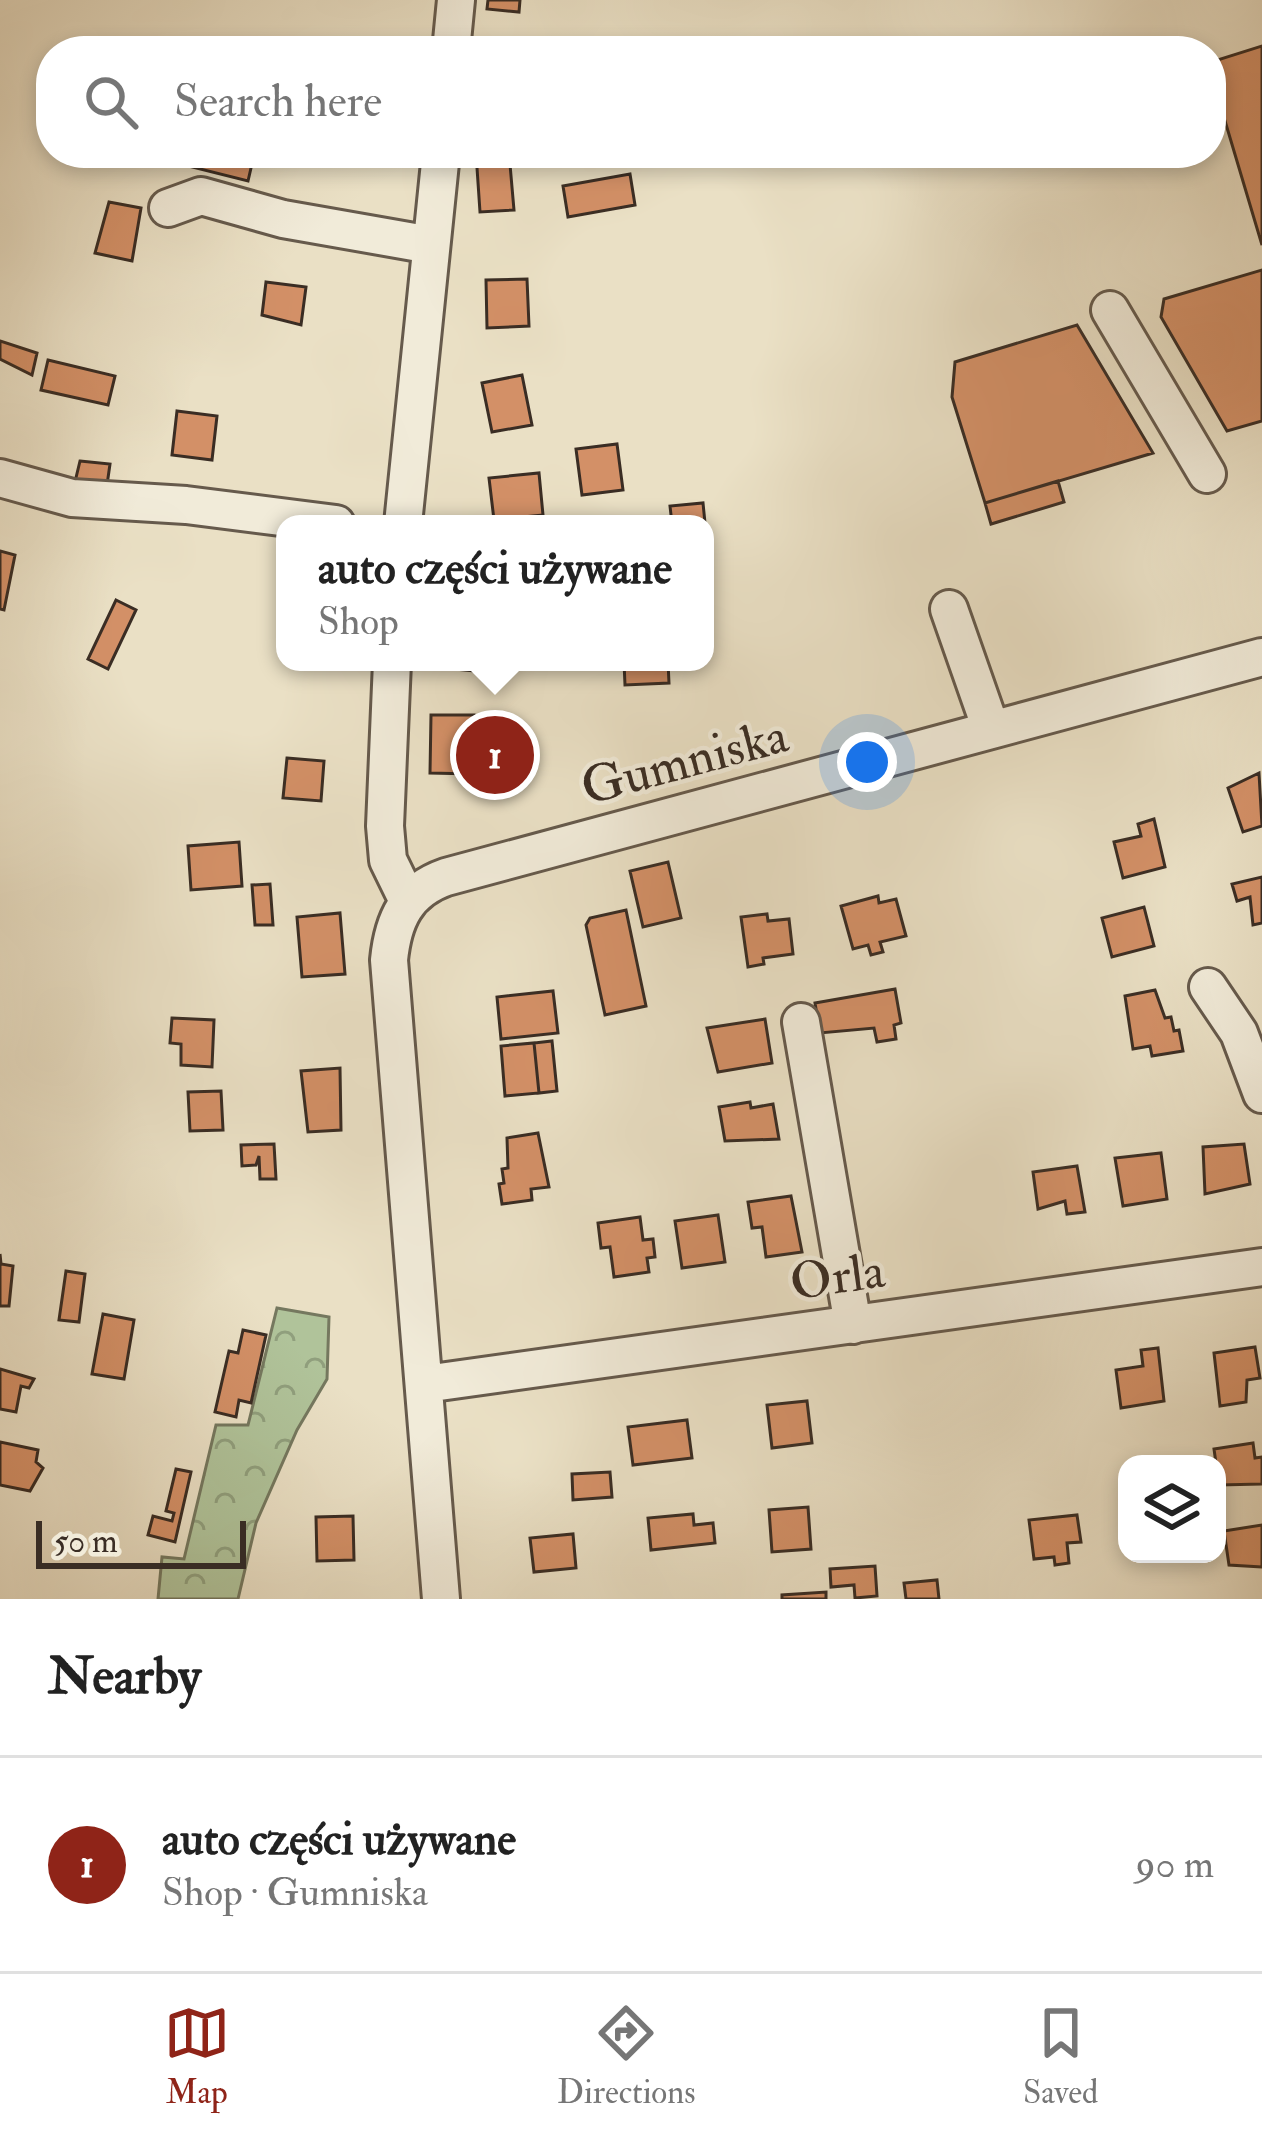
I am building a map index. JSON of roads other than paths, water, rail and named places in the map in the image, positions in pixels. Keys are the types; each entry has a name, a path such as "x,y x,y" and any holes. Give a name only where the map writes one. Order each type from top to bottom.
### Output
{"street":[{"path":"452,36 456,0"},
{"path":"404,515 439,168"},
{"path":"168,208 202,196 283,219 431,245"},
{"path":"1110,310 1208,474"},
{"path":"0,478 72,499 186,505 276,516"},
{"path":"950,609 991,730"},
{"name":"Gumniska","path":"411,898 446,877 1262,657"},
{"path":"392,671 385,826 388,860 411,898 396,922 389,960 441,1599"},
{"path":"1208,987 1239,1033 1262,1094"},
{"path":"801,1022 853,1325"},
{"name":"Orla","path":"425,1384 1262,1267"}],"place":[{"name":"auto części używane","path":"495,755"}]}
